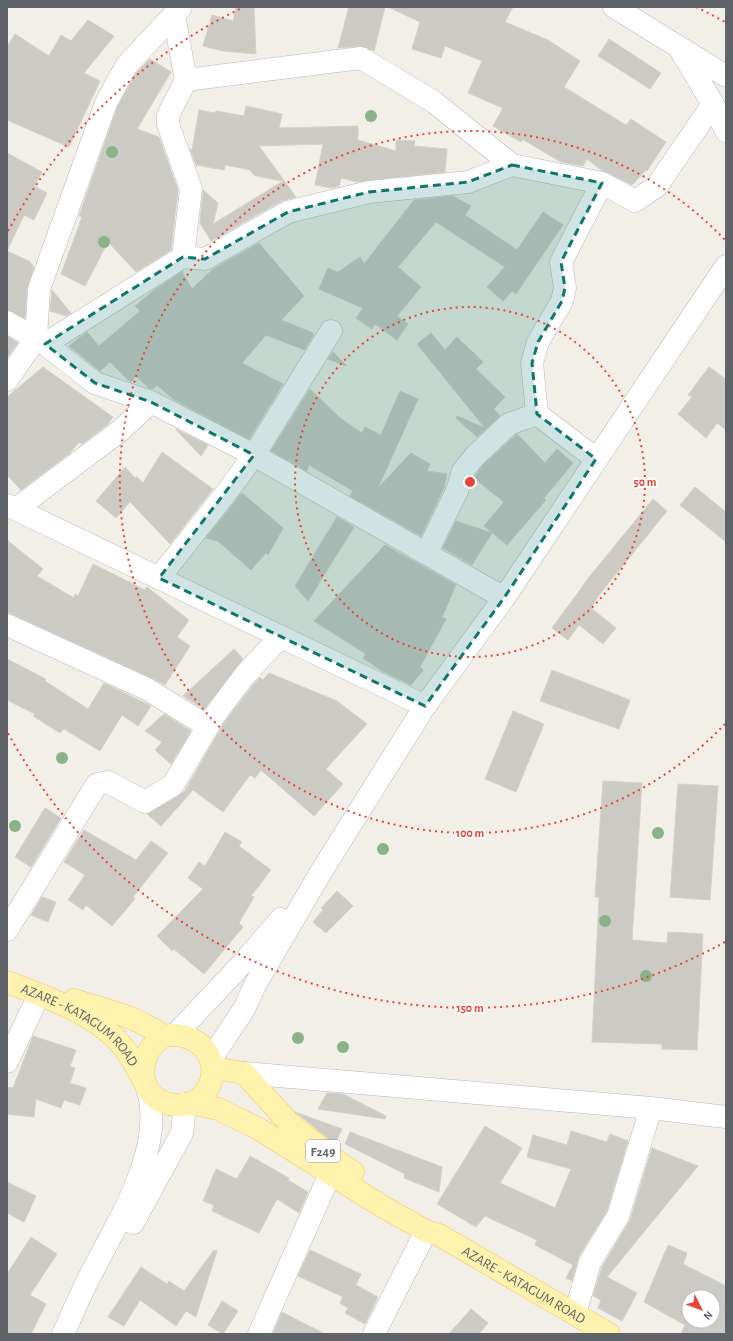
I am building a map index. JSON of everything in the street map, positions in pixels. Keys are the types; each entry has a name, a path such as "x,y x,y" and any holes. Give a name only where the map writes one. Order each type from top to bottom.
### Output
{"main road":[{"name":"AZARE - KATAGUM ROAD","path":"7,979 102,1010 125,1015 149,1025 169,1036"},
{"name":"AZARE - KATAGUM ROAD","path":"7,982 85,1016 108,1032 124,1048 145,1084 160,1101 168,1104 187,1103 218,1109 259,1129 330,1174 609,1334"},
{"name":"AZARE - KATAGUM ROAD","path":"145,1084 142,1071 146,1055 152,1045 169,1036 187,1036 197,1041 206,1049 212,1064"},
{"path":"187,1103 198,1098 205,1091 211,1081 212,1064 244,1073"},
{"name":"AZARE - KATAGUM ROAD","path":"244,1073 273,1106 307,1138 334,1159 392,1197 432,1233"}],"street":[{"path":"614,7 726,76"},
{"path":"177,12 186,80 168,115 168,124 191,189 183,257"},
{"path":"41,341 39,289 106,103 126,66 177,12"},
{"path":"678,46 713,104 726,130"},
{"path":"186,80 361,58 434,102 512,165 602,183 635,201 657,186 713,104"},
{"path":"7,380 41,341 183,257 205,259 288,212 369,192 468,182 512,165"},
{"path":"596,459 537,414 532,363 538,342 562,301 565,288 561,262 602,183"},
{"path":"212,1064 244,1009 255,985 321,872 425,706 504,598 724,269 726,251"},
{"path":"7,322 41,341 95,383 151,402 254,455 504,598"},
{"path":"159,578 254,455 331,331"},
{"path":"151,402 121,430 11,507 425,706"},
{"path":"426,554 457,491 463,471 475,456 509,424 537,414"},
{"path":"7,625 147,689 207,726"},
{"path":"7,930 97,784 108,782 145,802 158,796 173,785 207,726 244,676 281,636"},
{"path":"169,1036 242,964 321,872"},
{"path":"7,1062 39,995"},
{"path":"244,1073 652,1108 726,1117"},
{"path":"62,1334 89,1277 113,1232 141,1170 152,1125 152,1104 145,1084"},
{"path":"76,1334 89,1306 182,1133 187,1103"},
{"path":"575,1314 590,1262 618,1216 652,1108"},
{"path":"259,1334 330,1174"},
{"path":"374,1334 432,1233"}],"highlighted area":[{"path":"512,165 602,183 561,262 565,288 562,301 538,342 532,363 537,414 596,459 504,598 425,706 159,578 254,455 151,402 95,383 45,344 183,257 205,259 288,212 369,192 468,182"}],"building":[{"path":"236,7 254,7 256,54 223,51 203,46 212,15 233,21"},
{"path":"349,7 385,7 374,51 360,46 338,48"},
{"path":"388,7 513,7 505,22 548,40 580,61 564,87 626,125 631,119 666,142 647,171 646,170 632,185 601,170 587,159 583,166 561,162 522,139 521,142 493,126 503,108 468,93 482,61 445,46 441,58 412,49 420,22"},
{"path":"88,20 114,36 84,73 100,81 69,147 7,120 7,47 15,34 49,56 61,35 71,41"},
{"path":"609,39 661,73 650,89 598,56"},
{"path":"150,59 171,72 137,129 159,137 178,190 171,250 136,272 108,242 85,286 61,274 82,217 79,216 117,108 136,73"},
{"path":"246,106 282,114 279,128 358,126 358,140 396,151 396,140 415,141 414,146 447,149 445,172 357,182 341,178 339,186 332,188 315,185 323,144 259,146 296,197 282,201 211,241 200,223 203,190 218,203 213,224 283,181 255,176 250,170 225,165 224,170 196,165 190,149 192,150 199,110 215,113 216,111 244,116"},
{"path":"7,153 42,172 34,186 47,193 34,220 24,215 7,251"},
{"path":"453,196 471,206 465,215 517,250 543,212 563,225 516,294 512,291 503,301 487,287 505,267 436,222 398,267 421,287 397,316 408,324 397,340 375,324 372,329 356,318 363,308 319,289 328,268 338,272 360,257 364,264 414,200"},
{"path":"259,243 304,296 281,320 314,334 305,350 266,335 242,363 283,384 249,439 173,399 157,385 153,389 149,388 136,376 131,382 129,381 110,362 100,371 69,346 87,332 99,346 140,311 135,306 153,291 182,272 192,289 213,269"},
{"path":"7,251 29,261 34,267 27,288 25,318 7,310"},
{"path":"52,290 71,313 66,316 50,311"},
{"path":"431,333 445,350 457,337 483,362 476,369 505,397 494,409 500,416 477,437 456,418 457,416 485,428 417,344"},
{"path":"7,336 18,343 7,358"},
{"path":"333,352 346,365 346,366 328,359"},
{"path":"43,367 113,417 108,424 82,444 79,442 70,453 21,490 7,475 7,397"},
{"path":"709,367 726,379 726,430 717,423 706,438 678,414 692,397 688,395"},
{"path":"310,389 340,418 362,433 365,427 381,435 400,391 418,399 378,488 411,453 430,464 427,471 447,474 444,488 421,536 350,496 353,491 309,465 307,471 271,451"},
{"path":"176,430 208,445 201,456"},
{"path":"517,434 545,463 557,449 573,463 544,498 546,500 507,545 484,526 504,502 474,478 484,464"},
{"path":"162,452 213,489 170,544 130,502 116,518 96,501 125,467 135,478 137,477 143,483"},
{"path":"695,487 726,512 726,542 680,505"},
{"path":"242,493 283,528 268,555 266,553 251,570 218,541 206,538"},
{"path":"653,499 667,511 599,595 591,608 616,628 603,644 579,625 568,640 552,628 590,576"},
{"path":"337,517 354,527 308,601 295,586"},
{"path":"456,521 492,533 472,565 443,548"},
{"path":"7,540 43,569 37,576 74,598 75,594 78,596 93,564 145,590 147,587 189,620 177,637 190,646 165,685 7,612"},
{"path":"385,545 456,585 442,617 446,619 420,667 423,670 411,685 382,671 363,658 366,654 314,621"},
{"path":"234,649 243,659 204,709 183,696"},
{"path":"7,659 46,679 45,681 88,709 104,683 151,706 138,726 122,715 100,751 64,729 60,733 33,716 35,714 7,700"},
{"path":"552,670 630,700 619,729 540,701"},
{"path":"269,673 337,701 367,724 326,769 343,784 314,816 261,770 255,778 250,775 223,812 193,790 161,826 147,814 184,792 224,723 260,677 263,680"},
{"path":"513,711 544,724 516,792 485,779"},
{"path":"164,714 191,731 171,764 155,750 162,742 145,731"},
{"path":"603,781 642,783 632,940 667,943 668,932 703,934 697,1050 662,1049 662,1044 592,1042 599,897 595,897"},
{"path":"678,784 718,786 710,900 670,897"},
{"path":"45,808 61,818 31,867 15,857"},
{"path":"84,830 136,860 151,841 168,853 133,897 135,899 112,926 86,905 83,910 68,900 85,875 64,862"},
{"path":"225,832 242,842 239,846 271,870 251,896 254,897 239,923 243,927 204,974 174,949 172,951 157,936 203,889 188,878 199,862 205,866"},
{"path":"337,891 353,906 326,933 313,922 323,910 321,908"},
{"path":"42,897 56,902 48,922 31,915"},
{"path":"33,1036 76,1050 70,1066 75,1068 70,1083 86,1088 80,1105 64,1100 61,1108 36,1099 34,1117 7,1114 7,1087 13,1088"},
{"path":"327,1093 343,1094 386,1116 385,1119 318,1109"},
{"path":"295,1112 342,1129 335,1144 298,1114"},
{"path":"485,1126 522,1148 500,1183 555,1208 571,1169 527,1157 533,1135 567,1145 571,1131 607,1142 610,1134 628,1141 607,1211 579,1256 572,1281 566,1278 573,1265 535,1245 537,1240 485,1216 476,1227 437,1204"},
{"path":"350,1132 442,1167 439,1192 404,1178 405,1174 345,1144"},
{"path":"652,1148 698,1166 607,1277 637,1293 622,1321 598,1308 601,1300 593,1296 602,1267 630,1220"},
{"path":"250,1156 289,1178 288,1180 308,1192 299,1213 277,1199 259,1233 212,1211 214,1205 203,1201 216,1169 237,1179"},
{"path":"7,1182 36,1196 24,1222 7,1213"},
{"path":"31,1237 57,1254 30,1295 46,1304 31,1334 7,1334 7,1274"},
{"path":"668,1245 687,1253 683,1264 726,1286 726,1334 681,1334 683,1329 721,1329 721,1289 681,1289 681,1323 644,1302"},
{"path":"214,1250 217,1251 196,1317 186,1311 176,1326 140,1300 124,1326 108,1317 141,1267 167,1284 169,1281 184,1291"},
{"path":"310,1250 361,1274 356,1285 378,1297 365,1324 345,1313 348,1308 340,1303 343,1297 298,1276"},
{"path":"222,1301 238,1311 223,1334 208,1325"},
{"path":"471,1309 488,1323 479,1334 449,1334"},
{"path":"282,1312 325,1334 273,1334"}]}
